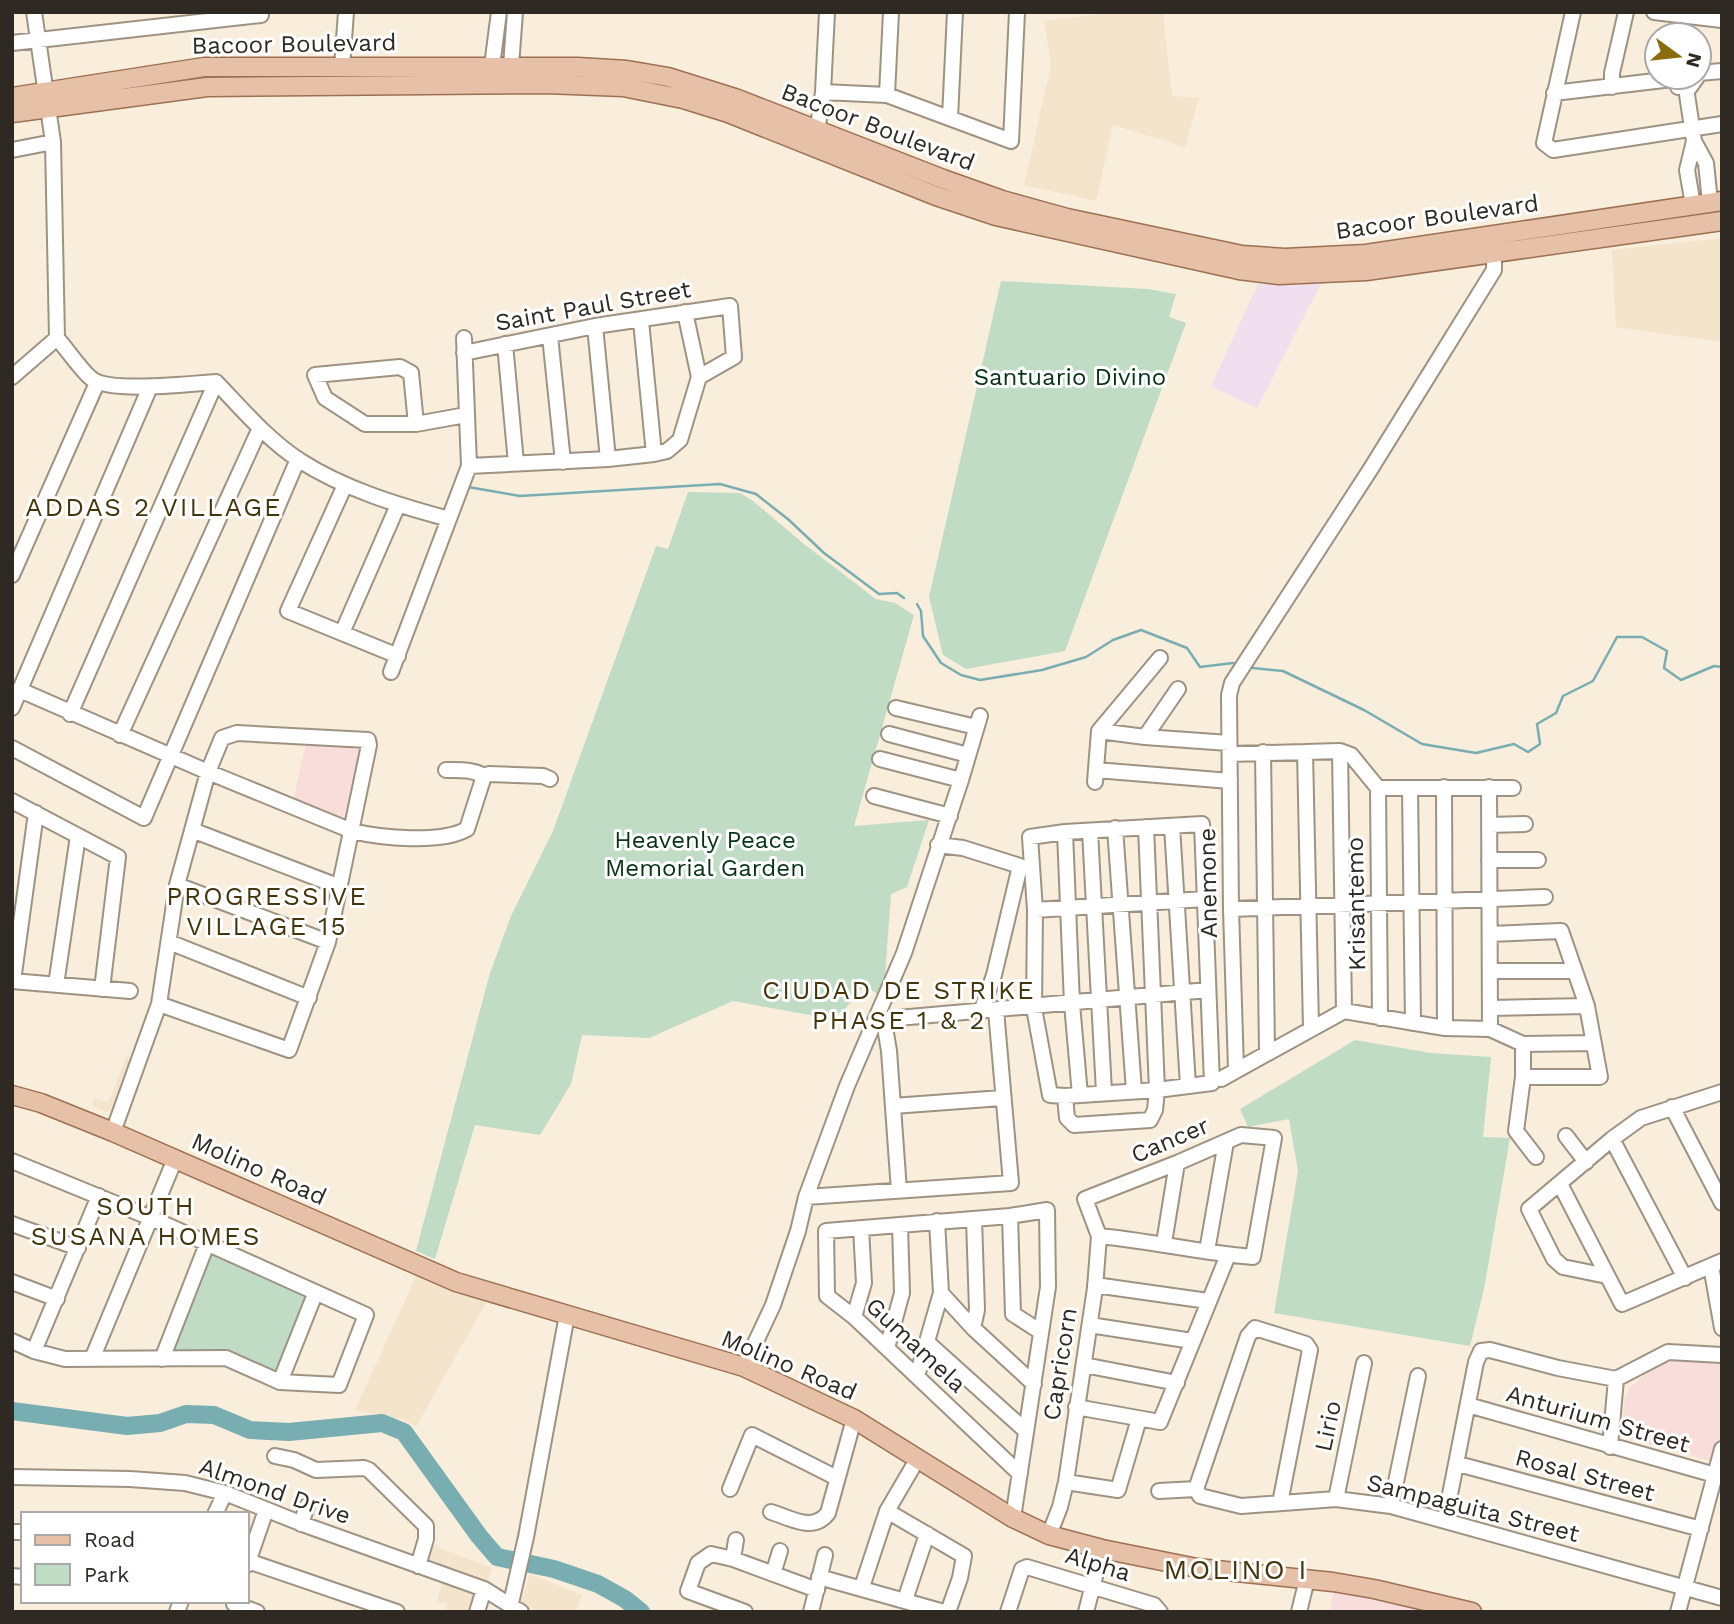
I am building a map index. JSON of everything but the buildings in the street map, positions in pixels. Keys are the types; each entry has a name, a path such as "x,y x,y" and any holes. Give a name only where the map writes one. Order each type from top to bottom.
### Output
{"main road":[{"name":"Bacoor Boulevard","path":"12,113 47,100 204,66 511,66 614,69 668,77 735,98 936,196 996,216 1239,270 1279,275 1353,272 1722,221"},
{"name":"Bacoor Boulevard","path":"12,97 47,100 207,87 578,84 623,87 683,99 1067,218 1242,255 1285,258 1347,256 1708,203"},
{"name":"Molino Road","path":"12,1095 41,1103 113,1132 456,1282 744,1367 854,1419 1013,1518 1049,1535 1102,1549 1197,1568 1374,1589 1472,1612"}],"street":[{"path":"34,12 53,142 57,338 88,377 97,383 150,387 216,382"},
{"path":"342,67 346,12"},
{"path":"492,66 499,12"},
{"path":"511,66 515,12"},
{"path":"816,139 823,92 827,12"},
{"path":"887,95 891,12"},
{"path":"950,118 955,12"},
{"path":"823,92 887,95 1011,141 1017,12"},
{"path":"1573,12 1544,143 1553,150 1693,134 1722,124"},
{"path":"1612,87 1612,73 1626,12"},
{"path":"1654,12 1722,20"},
{"path":"12,43 261,14"},
{"path":"1554,93 1643,82"},
{"path":"1686,91 1693,134 1706,163 1708,203"},
{"path":"12,150 53,142"},
{"path":"1492,235 1495,254"},
{"name":"Anemone","path":"1236,1069 1229,695 1237,672 1370,470 1494,270 1495,254"},
{"name":"Saint Paul Street","path":"466,415 464,346 505,344 595,326 730,306 734,357 699,377"},
{"path":"469,466 608,459 667,451 680,440 699,377 685,312"},
{"path":"641,321 654,454"},
{"path":"595,326 608,459"},
{"path":"550,336 563,462"},
{"path":"12,377 57,338"},
{"path":"505,344 516,463"},
{"path":"391,673 469,466 466,415 416,424 365,424 325,398 315,375 400,367 411,373 416,424"},
{"path":"216,382 260,428 298,459 345,485 398,505 449,519"},
{"path":"70,713 216,382"},
{"path":"12,575 97,383"},
{"path":"12,709 16,690 150,387"},
{"path":"120,734 260,428"},
{"path":"12,748 144,818 298,459"},
{"path":"345,485 288,611 398,656"},
{"path":"342,633 398,505"},
{"path":"1160,658 1099,731 1095,776 1230,781"},
{"path":"1145,737 1178,689"},
{"path":"16,690 352,831 377,837 458,834 467,830 484,776"},
{"path":"744,1367 773,1306 798,1231 806,1197 847,1086 880,1020 950,816 978,721 897,708"},
{"path":"1099,731 1263,752 1340,751 1351,755 1378,788 1513,788"},
{"path":"113,1132 159,1003 177,886 208,772 222,738 237,733 368,740 328,942 289,1050 159,1003"},
{"path":"889,734 968,755"},
{"path":"1340,751 1344,1011"},
{"path":"1263,752 1267,1052"},
{"path":"1305,752 1311,1028"},
{"path":"880,759 961,780"},
{"path":"446,770 477,772 484,776 543,776 550,779"},
{"path":"1489,787 1490,1029"},
{"name":"Krisantemo","path":"1378,788 1380,1018"},
{"path":"1410,788 1413,1023"},
{"path":"1444,788 1445,1028"},
{"path":"874,796 950,816"},
{"path":"12,800 118,858 102,989"},
{"path":"36,813 13,981 130,991"},
{"path":"1202,824 1212,1083 1157,1090 1053,1096 1048,1093 1034,1008 1035,910 1030,837 1115,828 1172,826 1202,824"},
{"path":"1489,825 1525,824"},
{"path":"1172,826 1188,1086"},
{"path":"1065,832 1072,1004 1072,1096 1067,1118 1074,1125 1150,1120 1155,1110 1157,1090 1146,827"},
{"path":"1115,828 1134,1091"},
{"path":"192,830 340,887"},
{"path":"1090,831 1104,1092"},
{"path":"57,985 78,836"},
{"path":"806,1197 1011,1183 989,1011 994,975 1020,866 963,848 938,845"},
{"path":"1489,860 1538,860"},
{"path":"177,886 328,942"},
{"path":"1231,909 1545,897"},
{"path":"1035,910 1205,899"},
{"path":"1490,934 1561,931 1587,1006 1600,1077 1523,1077"},
{"path":"169,942 309,998"},
{"path":"1490,971 1575,971"},
{"path":"880,1020 1208,990"},
{"path":"1490,1009 1587,1006"},
{"path":"1221,1079 1344,1011 1445,1028 1490,1029 1523,1044 1594,1043"},
{"path":"880,1020 889,1051 899,1191"},
{"path":"1523,1044 1523,1077 1516,1131 1536,1157"},
{"path":"1607,1276 1563,1266 1554,1259 1529,1209 1641,1118 1722,1092"},
{"path":"892,1106 1002,1098"},
{"path":"1672,1107 1722,1203"},
{"name":"Cancer","path":"1085,1199 1241,1135 1275,1138 1253,1256 1228,1255"},
{"path":"1566,1136 1586,1161"},
{"path":"1612,1139 1685,1278"},
{"path":"1207,1251 1226,1142"},
{"path":"92,1359 175,1159"},
{"path":"12,1161 151,1217 366,1315 338,1385 280,1382 226,1358 65,1359 34,1351 12,1341"},
{"path":"1164,1243 1177,1163"},
{"path":"1560,1184 1622,1304 1717,1264 1722,1328"},
{"path":"34,1351 99,1196"},
{"name":"Capricorn","path":"1049,1535 1066,1482 1095,1285 1099,1236 1085,1199"},
{"path":"855,1317 864,1283 861,1228 1010,1216 1047,1210 1048,1287 1013,1518"},
{"path":"1010,1216 1013,1314 1041,1332"},
{"path":"974,1219 977,1310 974,1328"},
{"path":"917,1376 941,1293 937,1221"},
{"path":"12,1224 78,1248"},
{"path":"887,1348 902,1293 900,1225"},
{"name":"Gumamela","path":"861,1228 826,1231 827,1296 855,1317 1020,1474"},
{"path":"1076,1407 1160,1422 1228,1255 1164,1243 1099,1236"},
{"path":"162,1359 207,1244"},
{"path":"12,1282 57,1299"},
{"path":"1095,1285 1208,1301"},
{"path":"941,1293 1034,1384"},
{"path":"280,1382 315,1294"},
{"path":"516,1608 517,1579 567,1315"},
{"path":"1090,1325 1192,1341"},
{"path":"1159,1491 1196,1489 1248,1336 1255,1328 1306,1343 1310,1350 1280,1503"},
{"path":"928,1343 1026,1431"},
{"path":"1445,1520 1476,1362 1481,1351 1490,1349 1558,1368 1616,1379 1668,1352 1722,1355"},
{"name":"Lirio","path":"1336,1499 1364,1363"},
{"path":"1084,1365 1177,1383"},
{"path":"1391,1506 1418,1376"},
{"path":"1610,1447 1616,1379"},
{"name":"Anturium Street","path":"1468,1405 1715,1475"},
{"path":"771,1512 812,1525 822,1521 828,1513 854,1419"},
{"path":"1066,1482 1118,1490 1139,1419"},
{"path":"730,1489 752,1435 836,1478"},
{"path":"1678,1612 1722,1449"},
{"path":"275,1456 294,1460 316,1470 369,1470 426,1526 426,1539 418,1566"},
{"path":"862,1587 887,1511 918,1458"},
{"name":"Rosal Street","path":"1458,1464 1700,1529"},
{"name":"Almond Drive","path":"12,1477 185,1483 225,1493 301,1524 484,1589 516,1608"},
{"name":"Sampaguita Street","path":"1196,1489 1200,1496 1241,1506 1336,1499 1391,1506 1722,1598"},
{"path":"216,1512 225,1493"},
{"path":"301,1524 307,1506"},
{"path":"248,1560 266,1510"},
{"path":"745,1612 688,1591 698,1563 711,1554 773,1574 818,1584 862,1587 946,1612 960,1578 964,1556 887,1511"},
{"path":"905,1600 927,1534"},
{"path":"733,1559 736,1540"},
{"path":"1086,1612 1102,1549"},
{"path":"773,1574 780,1551"},
{"path":"811,1612 825,1555"},
{"path":"248,1563 397,1612"},
{"name":"Alpha","path":"1008,1612 1022,1569 1027,1567 1154,1605 1160,1611"},
{"path":"1300,1612 1307,1579"},
{"path":"477,1612 484,1589"},
{"path":"233,1606 257,1612"}],"shaded area":[{"path":"1117,12 1163,12 1172,96 1199,98 1185,147 1113,125 1096,201 1024,185 1051,65 1044,21"},
{"path":"1722,238 1722,342 1616,327 1612,250"},
{"path":"1322,282 1257,408 1211,386 1258,284"},
{"path":"307,739 365,744 347,824 293,801"},
{"path":"127,1055 133,1059 115,1106 106,1112 93,1106 94,1098 108,1103"},
{"path":"418,1272 488,1299 416,1427 404,1420 355,1410"},
{"path":"1669,1357 1722,1357 1722,1439 1715,1462 1621,1437 1625,1397 1630,1387"},
{"path":"430,1544 492,1568 487,1583 424,1559"},
{"path":"530,1574 582,1595 576,1612 539,1612 521,1601"},
{"path":"442,1582 475,1594 470,1612 445,1612 447,1604 437,1602"},
{"path":"1334,1587 1472,1612 1330,1612"}],"green space":[{"name":"Santuario Divino","path":"1001,281 1148,289 1176,294 1169,317 1186,323 1065,651 966,669 943,655 929,597"},
{"name":"Heavenly Peace Memorial Garden","path":"688,492 740,493 876,599 895,603 914,615 854,826 929,820 907,887 891,894 884,990 879,995 864,985 837,1015 837,1020 733,1001 649,1038 582,1035 571,1084 540,1135 475,1125 435,1259 416,1251 490,973 511,916 553,831 656,546 668,549"},
{"path":"1355,1040 1431,1053 1491,1057 1483,1137 1510,1138 1484,1289 1470,1346 1274,1313 1298,1171 1289,1119 1248,1127 1240,1109"},
{"path":"208,1252 311,1295 279,1376 166,1352"}],"waterway":[{"path":"468,487 520,496 720,484 756,494 824,553 879,594 897,593 904,598"},
{"path":"917,604 921,611 923,636 941,663 961,675 980,680 1042,670 1086,657 1113,640 1141,630 1187,648 1200,667 1233,663"},
{"path":"1253,668 1283,671 1364,710 1422,744 1476,753 1514,744 1528,752 1540,744 1537,724 1556,713 1563,696 1593,681 1617,637 1642,637 1667,651 1664,668 1681,680 1714,666 1722,667"},
{"path":"12,1411 127,1426 160,1423 186,1414 214,1415 250,1430 289,1432 382,1423 404,1432 497,1557 554,1569 598,1584 625,1599 641,1612"}],"district":[{"name":"ADDAS 2 VILLAGE","path":"154,507"},
{"name":"PROGRESSIVE VILLAGE 15","path":"267,911"},
{"name":"CIUDAD DE STRIKE PHASE 1 & 2","path":"899,1005"},
{"name":"SOUTH SUSANA HOMES","path":"146,1221"},
{"name":"MOLINO I","path":"1236,1569"}]}
